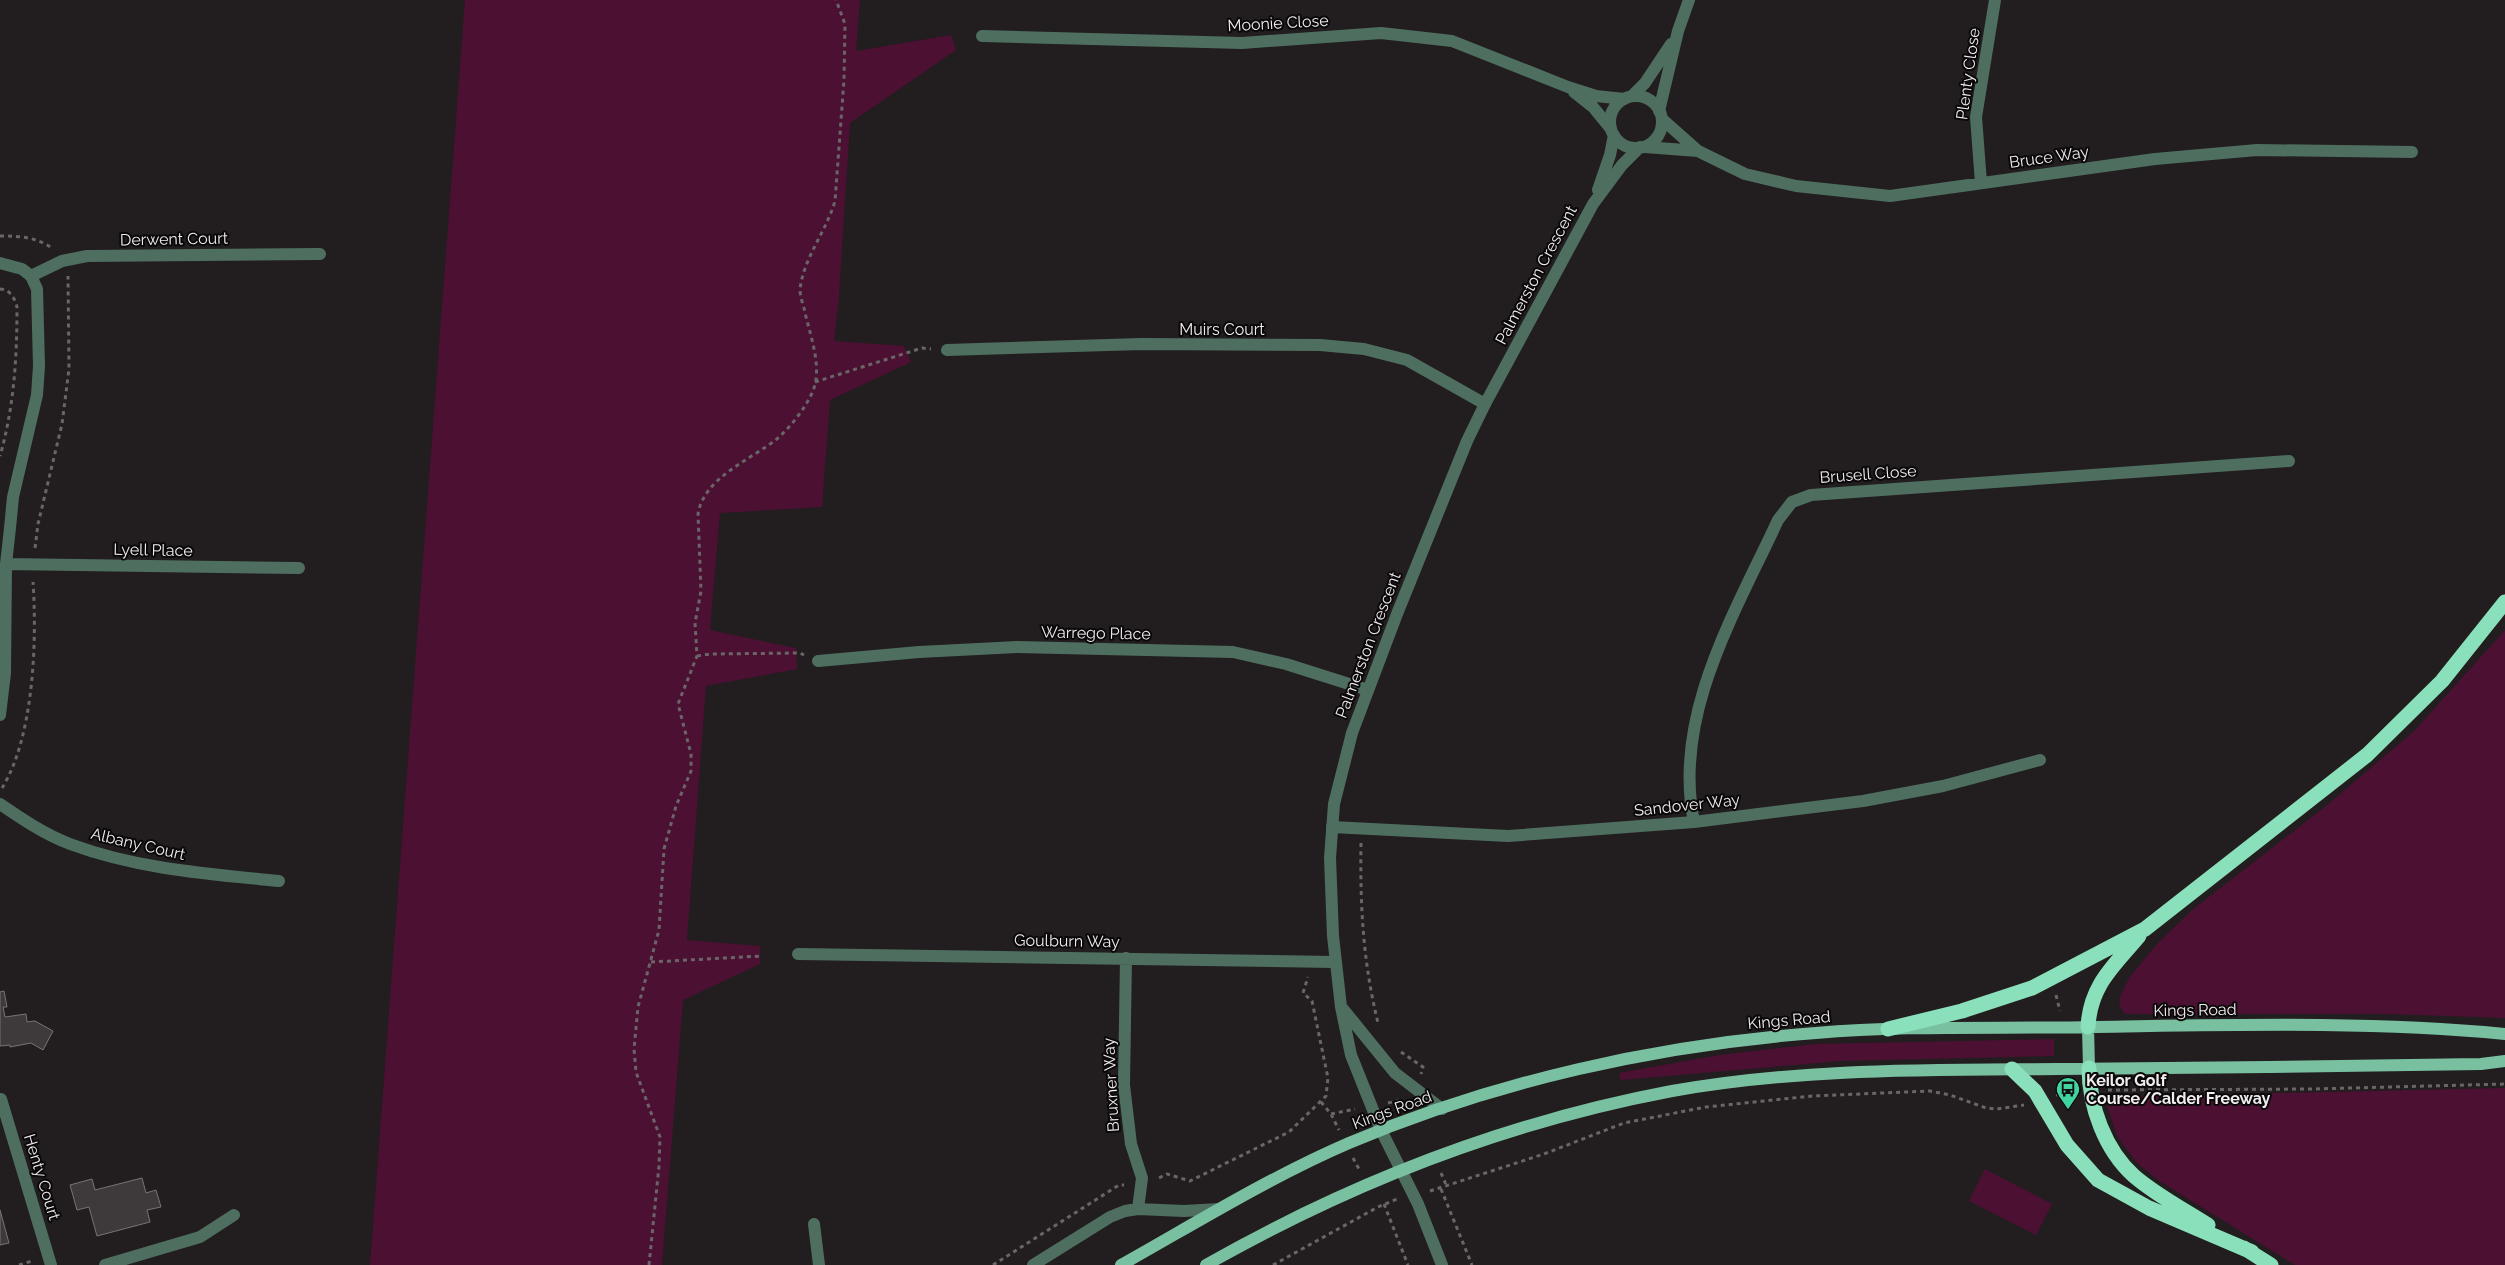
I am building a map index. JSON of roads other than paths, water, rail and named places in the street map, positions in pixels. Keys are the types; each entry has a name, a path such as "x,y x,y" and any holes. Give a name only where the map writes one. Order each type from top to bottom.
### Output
{"highway":[{"path":"1888,1029 1962,1011 2032,988 2145,929 2367,755 2442,682 2505,602"},
{"path":"2088,1027 2089,1012 2099,983 2145,929"},
{"path":"2089,1068 2090,1092 2106,1138 2133,1175 2168,1200 2272,1265"},
{"path":"2012,1069 2026,1081 2041,1100 2067,1145 2098,1180 2149,1208 2252,1252"}],"main road":[{"name":"Kings Road","path":"1121,1265 1219,1208 1335,1150 1381,1130 1442,1109 1559,1075 1663,1052 1764,1038 1888,1029 2331,1025 2505,1034"},
{"path":"2088,1027 2089,1068"},
{"path":"1206,1265 1324,1202 1402,1170 1522,1128 1598,1108 1676,1091 1812,1074 2012,1069 2480,1064 2505,1061"}],"street":[{"path":"1678,31 1645,83 1612,112 1612,132 1625,145 1643,147 1658,136 1678,31 1689,0"},
{"name":"Plenty Close","path":"1981,183 1976,117 1995,0"},
{"name":"Moonie Close","path":"982,36 1242,43 1381,33 1452,41 1568,88 1596,96 1628,98"},
{"name":"Moonie Close","path":"1568,88 1593,107 1612,132"},
{"path":"1628,98 1648,99 1661,115"},
{"name":"Bruce Way","path":"1661,115 1698,151 1745,174 1772,182 1890,196 2155,160 2257,150 2412,152"},
{"name":"Palmerston Crescent","path":"1593,204 1610,155 1612,132"},
{"name":"Bruce Way","path":"1643,147 1698,151"},
{"name":"Palmerston Crescent","path":"1442,1265 1414,1194 1370,1106 1351,1055 1341,1007 1335,962 1331,906 1332,827 1343,766 1352,733 1451,478 1485,404 1593,204 1622,165 1643,147"},
{"name":"Derwent Court","path":"31,276 64,260 87,256 320,254"},
{"path":"0,263 22,269 31,276 37,289 40,366 37,395 13,497 6,564 5,673 0,715"},
{"name":"Muirs Court","path":"947,350 1141,344 1301,345 1364,349 1407,360 1485,404"},
{"name":"Brusell Close","path":"1694,822 1690,802 1689,777 1692,740 1708,679 1731,622 1778,520 1792,502 1811,495 2289,461"},
{"name":"Lyell Place","path":"6,564 299,568"},
{"name":"Warrego Place","path":"818,661 1017,647 1232,652 1286,664 1368,690"},
{"name":"Sandover Way","path":"1332,827 1508,836 1694,822 1863,801 1943,786 2040,760"},
{"name":"Albany Court","path":"0,804 36,828 68,843 127,861 172,871 279,881"},
{"name":"Goulburn Way","path":"798,954 1335,962"},
{"name":"Bruxner Way","path":"1126,958 1124,1085 1131,1144 1142,1178 1138,1209"},
{"path":"1341,1007 1376,1052 1414,1089 1442,1109"},
{"name":"Henty Court","path":"1,1099 51,1265"},
{"path":"1034,1265 1110,1218 1125,1211 1138,1209 1184,1212 1219,1208"},
{"path":"105,1265 200,1238 234,1215"},
{"path":"814,1224 819,1265"}],"place":[{"name":"Keilor Golf Course/Calder Freeway","path":"2068,1110"}]}
